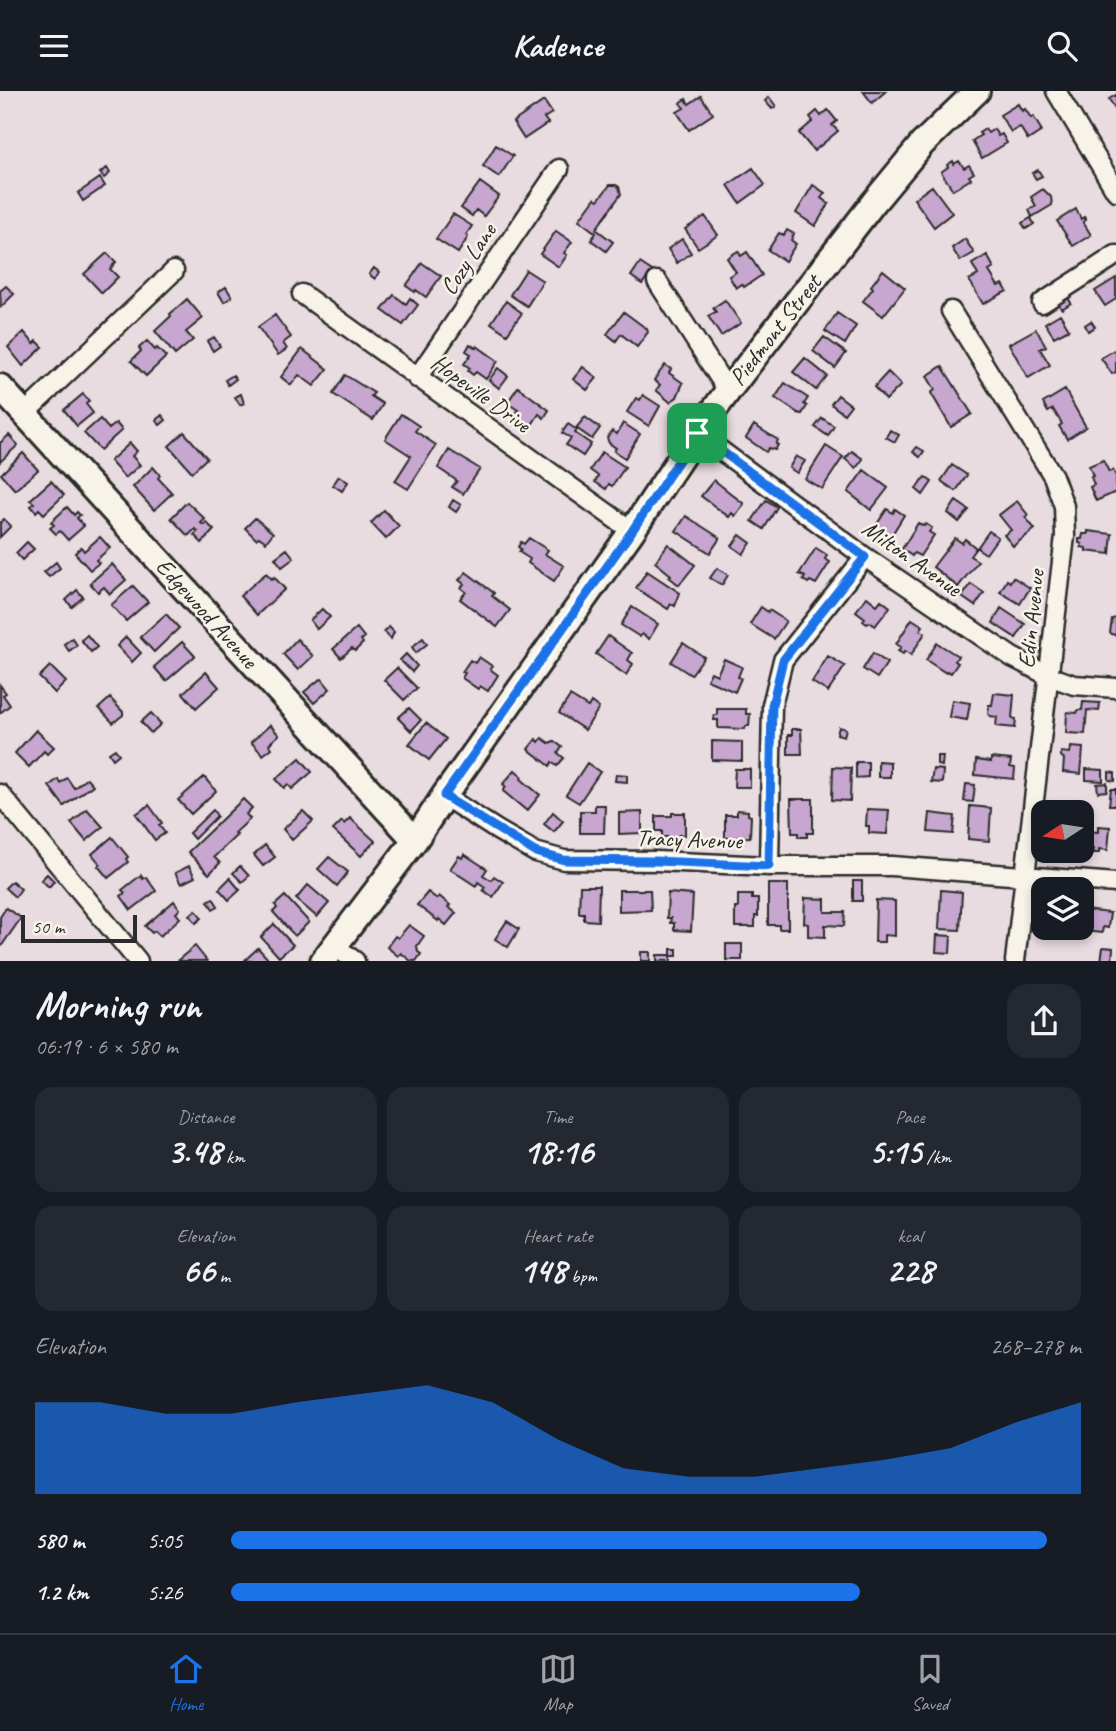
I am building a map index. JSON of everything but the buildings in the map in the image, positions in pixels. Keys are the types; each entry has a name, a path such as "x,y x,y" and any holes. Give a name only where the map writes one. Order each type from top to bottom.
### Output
{"street":[{"name":"Piedmont Street","path":"328,953 415,840 728,391 922,144 977,91"},
{"path":"1056,91 1116,191"},
{"name":"Cozy Lane","path":"417,377 559,169"},
{"path":"1042,303 1116,255"},
{"path":"25,413 174,271"},
{"path":"657,281 728,391"},
{"name":"Hopeville Drive","path":"302,294 632,531"},
{"name":"Edin Avenue","path":"951,311 1053,476 1064,506 1065,536 1015,961"},
{"name":"Edgewood Avenue","path":"0,387 415,840"},
{"name":"Milton Avenue","path":"697,433 865,557 1012,657 1049,677 1074,685 1116,688"},
{"path":"769,866 772,705 783,660 865,557"},
{"path":"0,794 138,961"},
{"name":"Tracy Avenue","path":"444,796 535,852 564,860 769,866 892,866 1116,883"},
{"path":"328,953 355,961"}],"route":[{"path":"697,433 865,557 783,660 772,705 769,866 564,860 535,852 444,796 632,531 697,433"}]}
